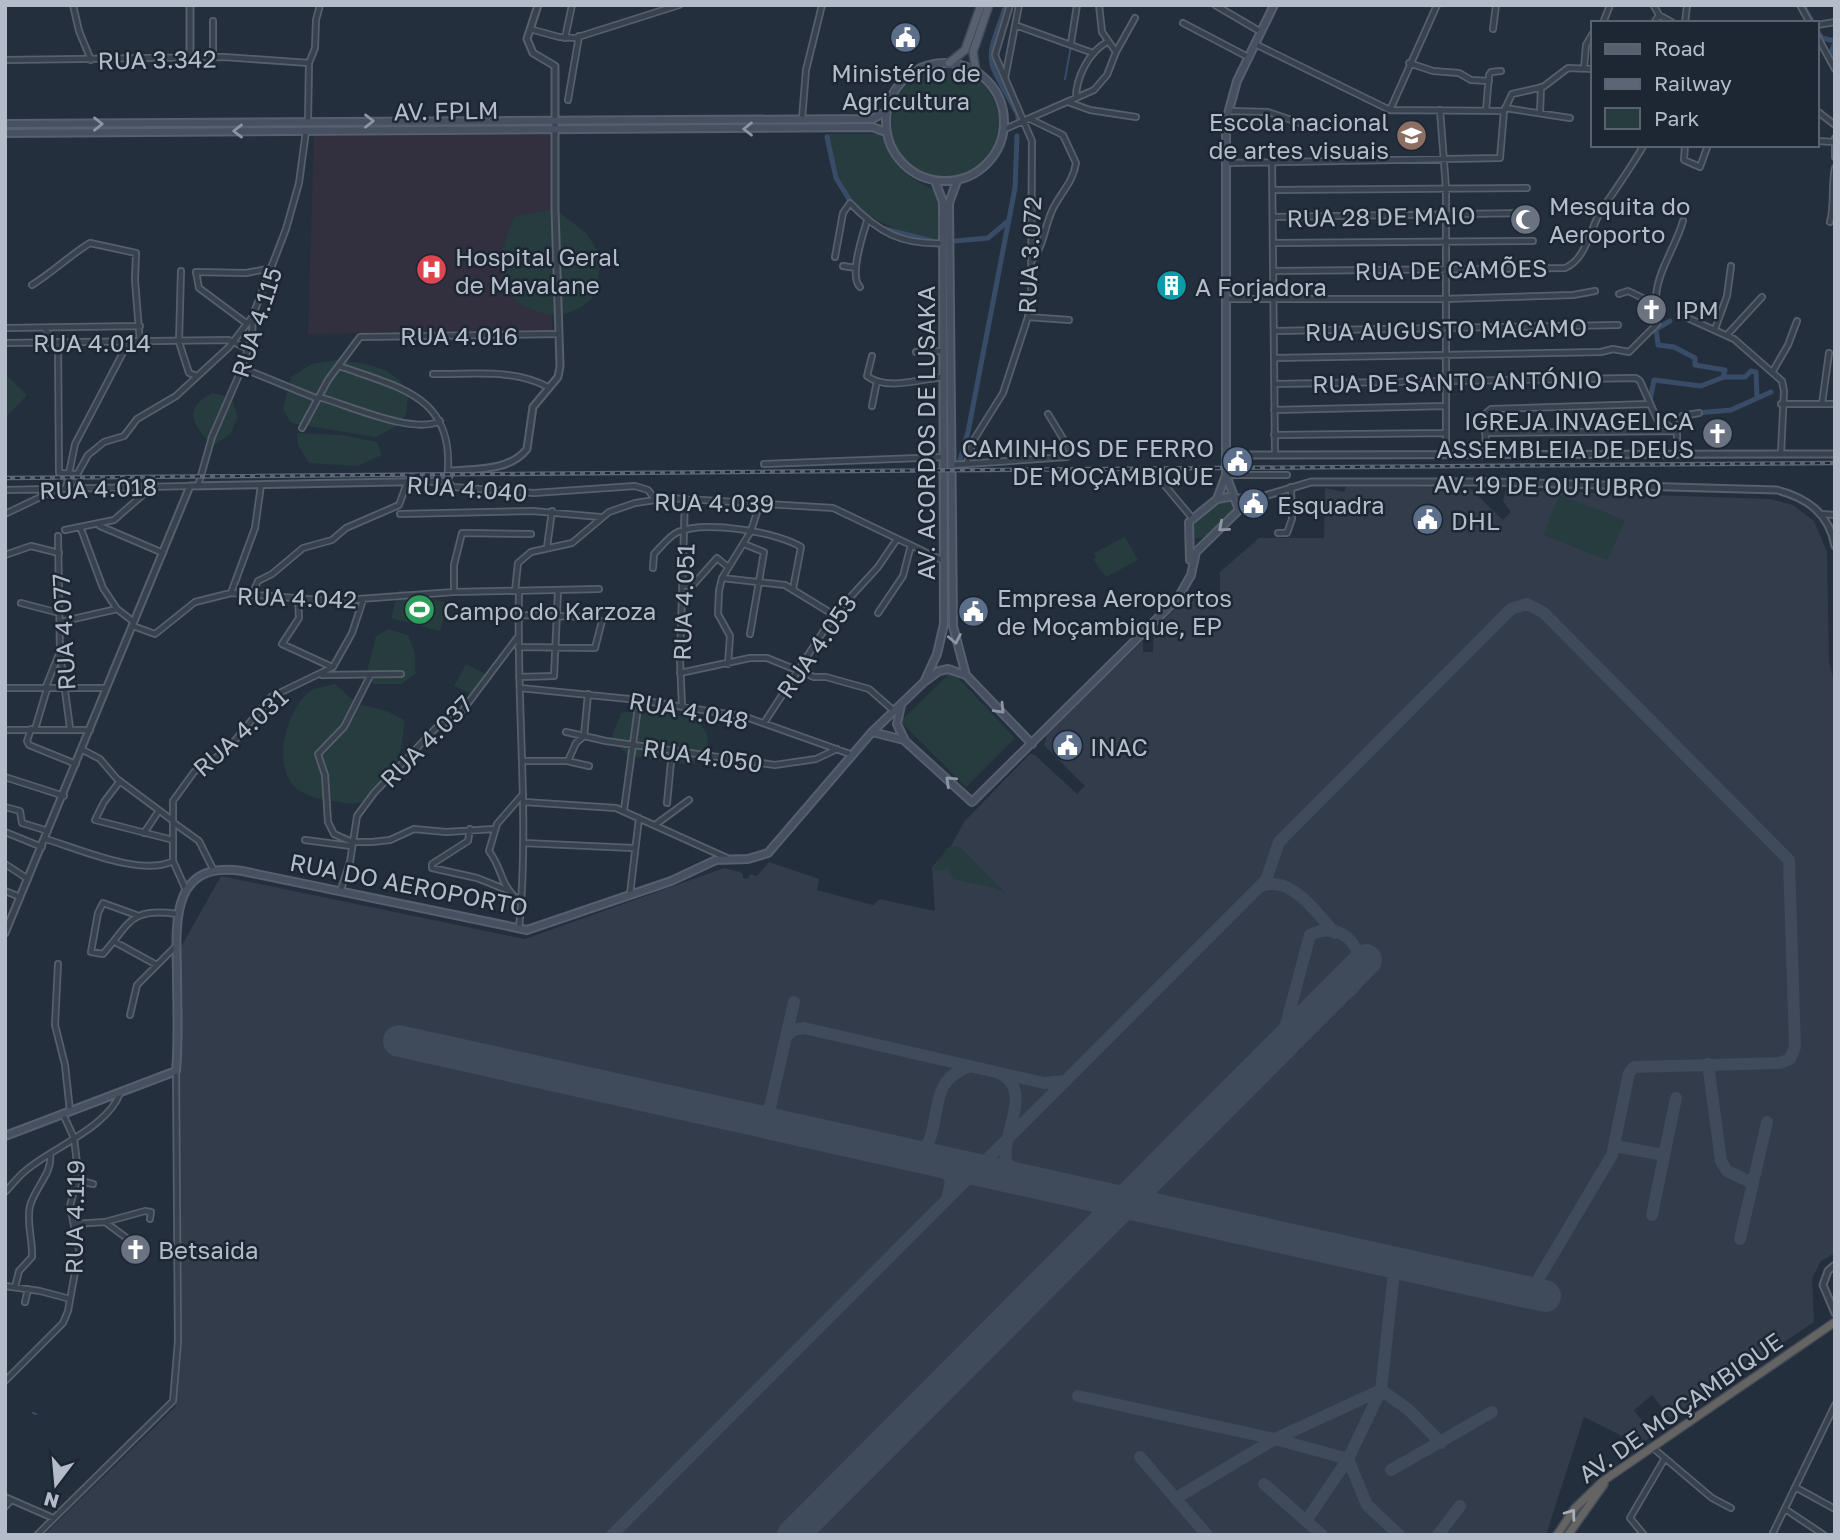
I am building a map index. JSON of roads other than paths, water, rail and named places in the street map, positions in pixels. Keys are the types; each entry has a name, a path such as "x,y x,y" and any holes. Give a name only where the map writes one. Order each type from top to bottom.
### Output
{"highway":[{"name":"AV. DE MOÇAMBIQUE","path":"1557,1535 1575,1507 1603,1481 1835,1322"},
{"name":"AV. DE MOÇAMBIQUE","path":"1568,1535 1604,1484 1653,1448 1835,1327"}],"main road":[{"path":"976,72 972,58 981,5"},
{"path":"949,63 965,50 989,5"},
{"path":"1188,582 1187,528 1193,519 1217,499 1226,475 1224,163 1228,111 1248,57 1274,5"},
{"path":"949,63 976,72 996,90 1005,116 1005,129 997,153 989,163 969,177 957,181 935,181 923,178 903,164 886,132 886,112 891,97 909,75 928,66 949,63"},
{"path":"558,123 877,119 886,112"},
{"name":"AV. FPLM","path":"5,124 309,121 558,123 872,127 886,132"},
{"path":"277,122 278,131"},
{"name":"AV. FPLM","path":"5,133 535,128 558,123"},
{"path":"68,124 68,133"},
{"name":"AV. ACORDOS DE LUSAKA","path":"924,682 943,637 946,561 943,202 935,181"},
{"name":"AV. ACORDOS DE LUSAKA","path":"957,181 949,202 953,626 966,675"},
{"path":"902,702 897,724 905,741 972,802 1178,598 1188,582 1198,549 1239,510 1226,475"},
{"path":"1217,499 1235,497"},
{"path":"1189,537 1196,542 1204,541"},
{"name":"RUA DO AEROPORTO","path":"213,869 242,871 519,930 545,926 671,881 716,860 748,859 768,853 872,732 924,682 939,671 948,669 966,675"},
{"path":"966,675 1032,744"},
{"path":"872,732 905,741"},
{"path":"5,1136 176,1071 177,914 186,890 203,873 213,869"}],"street":[{"path":"73,5 79,31 92,60"},
{"path":"190,5 190,57"},
{"path":"309,121 309,63 315,48 316,20 320,5"},
{"path":"447,481 451,471 492,468 525,453 533,407 559,371 555,223 558,123 555,66 533,53 527,39 538,5"},
{"path":"565,37 572,5"},
{"path":"530,29 565,37 579,36 679,5"},
{"path":"802,119 806,70 822,5"},
{"path":"1004,79 1019,6 1010,5"},
{"name":"RUA 3.072","path":"967,462 973,441 1003,393 1028,317 1032,261 1033,150 1026,119 996,64 995,48 1010,5"},
{"path":"1071,43 1077,5"},
{"path":"1099,5 1101,27 1107,42 1116,52"},
{"path":"1215,5 1261,32"},
{"path":"1390,110 1437,5"},
{"path":"1493,29 1496,5"},
{"path":"1800,5 1809,21"},
{"path":"1654,6 1659,15 1670,21"},
{"path":"1655,21 1659,15"},
{"path":"1005,129 1076,98 1100,84 1113,65 1116,52 1135,18"},
{"path":"213,21 213,57"},
{"path":"1183,23 1248,57"},
{"path":"1015,25 1094,52"},
{"path":"568,100 579,36"},
{"path":"1584,68 1586,45 1591,36"},
{"path":"1819,40 1835,69"},
{"path":"1076,98 1079,79 1094,52 1107,42"},
{"path":"1255,44 1390,110 1504,110 1570,118"},
{"name":"RUA 3.342","path":"5,60 213,57 309,63"},
{"path":"1409,63 1433,71 1459,73 1471,80 1489,81"},
{"path":"1224,163 1502,157 1504,110 1513,94 1541,87 1568,68 1591,69"},
{"path":"1486,110 1491,72 1501,71"},
{"path":"1540,113 1541,87"},
{"path":"1067,101 1090,110 1136,117"},
{"path":"1440,110 1446,188 1446,455"},
{"path":"1228,111 1276,114 1306,125 1321,125"},
{"path":"1819,113 1835,125"},
{"path":"1026,119 1063,135 1076,163 1068,189 1051,214 1047,233 1032,261"},
{"name":"RUA 4.115","path":"198,486 205,470 212,437 242,368 253,315 273,268 299,183 306,131"},
{"path":"1834,140 1835,157"},
{"name":"RUA DE CAMÕES","path":"1273,271 1570,266 1643,147"},
{"path":"1685,147 1684,160 1700,167 1707,147"},
{"path":"1272,162 1275,455"},
{"path":"1830,222 1834,207 1831,200 1835,169"},
{"path":"1273,190 1527,188"},
{"path":"835,257 843,213 850,203 867,221 896,239 920,244 943,243"},
{"name":"RUA 28 DE MAIO","path":"1273,217 1531,213"},
{"path":"860,287 855,279 856,268 867,221"},
{"path":"1619,293 1628,291 1647,300 1656,296 1657,281 1674,250 1683,221"},
{"path":"1273,243 1534,241"},
{"path":"32,285 48,276 60,261 80,252 90,243 135,252 140,343"},
{"path":"843,266 856,268"},
{"path":"1715,329 1727,296 1731,266"},
{"path":"246,323 199,288 195,272 246,273 273,268"},
{"path":"181,271 179,342 188,373 197,376"},
{"path":"1226,299 1444,299 1573,295 1595,291"},
{"path":"1727,335 1762,297"},
{"path":"1275,358 1601,352 1613,349 1626,353 1654,329 1657,322 1646,313 1647,300"},
{"path":"1679,314 1727,335 1773,371 1783,386 1781,453"},
{"path":"68,487 82,461 98,446 124,436 137,419 176,396 234,342 253,315"},
{"path":"1028,317 1069,320"},
{"path":"1773,371 1788,345 1797,321"},
{"name":"RUA AUGUSTO MACAMO","path":"1274,331 1618,325"},
{"path":"5,328 140,326"},
{"path":"45,328 55,342 59,473 77,474"},
{"name":"RUA 4.016","path":"339,366 359,338 559,334"},
{"path":"234,342 248,349"},
{"name":"RUA 4.014","path":"5,343 234,342"},
{"path":"68,487 72,453 83,425 128,343"},
{"path":"916,352 944,351"},
{"path":"1822,404 1829,353"},
{"path":"872,356 867,376 877,381 890,383 944,376"},
{"path":"302,428 339,366 414,394 440,421 445,436 447,481"},
{"path":"242,368 318,398 388,419 424,425 440,421"},
{"path":"433,374 503,374 536,380 548,387"},
{"name":"RUA DE SANTO ANTÓNIO","path":"1274,384 1639,379 1649,404"},
{"path":"872,406 877,381"},
{"path":"1486,455 1487,411 1649,404 1657,419 1677,431"},
{"path":"1782,404 1835,404"},
{"path":"1274,410 1445,406"},
{"path":"951,465 1007,459 1046,461 1067,457 1070,450 1048,414"},
{"path":"1677,453 1677,431 1682,416 1699,414"},
{"path":"1485,433 1677,431"},
{"path":"1274,435 1446,433"},
{"path":"1226,459 1275,455 1835,454"},
{"path":"764,464 944,457"},
{"path":"1226,475 1287,475"},
{"name":"RUA 4.040","path":"190,486 447,481 462,489 496,488 534,493 635,486 648,490 655,499"},
{"path":"1162,482 1193,519"},
{"name":"AV. 19 DE OUTUBRO","path":"1239,510 1258,498 1311,482 1440,482 1777,490 1803,499 1822,514"},
{"path":"253,595 259,580 272,575 303,548 332,540 346,528 399,505 407,483"},
{"path":"65,530 100,525 119,517 154,485"},
{"path":"231,593 255,528 261,485"},
{"path":"5,933 8,918 49,832 190,486"},
{"name":"RUA 4.018","path":"5,490 190,486"},
{"path":"1278,533 1287,533 1291,526 1291,486"},
{"path":"5,514 52,491"},
{"path":"1235,497 1258,498"},
{"name":"RUA 4.039","path":"519,930 524,802 518,647 519,561 530,552 572,543 600,517 635,503 685,498 833,508 946,561"},
{"name":"RUA 4.051","path":"682,706 680,673 685,498"},
{"path":"728,664 730,634 718,613 722,578 751,531 760,503"},
{"path":"400,514 552,511 600,517"},
{"path":"547,547 552,511"},
{"path":"1835,515 1822,514 1835,546"},
{"path":"100,525 163,553"},
{"path":"81,529 103,588 117,609 134,624"},
{"path":"653,568 655,552 673,535 686,530 751,531 802,547 793,589"},
{"path":"454,592 454,565 462,533 531,534"},
{"name":"RUA 4.077","path":"58,536 60,653 70,728"},
{"name":"RUA 4.053","path":"764,723 834,615 878,567 897,539"},
{"path":"744,544 763,550 750,634"},
{"path":"878,613 902,576 911,545"},
{"path":"5,555 31,546 59,553"},
{"path":"684,585 692,586 717,558 729,567"},
{"path":"722,578 757,581 793,589 834,615"},
{"name":"RUA 4.042","path":"134,624 155,634 195,602 231,593 298,599 363,600 454,592 599,589"},
{"path":"519,677 553,676 558,591"},
{"path":"298,599 298,619 293,622 282,643 333,667"},
{"name":"RUA 4.031","path":"186,890 173,862 173,800 194,772 222,754 277,692 321,675 333,667 352,633 363,600"},
{"path":"21,603 60,614"},
{"path":"59,622 117,609"},
{"path":"519,615 591,617"},
{"path":"518,647 595,648 602,621"},
{"name":"RUA 4.037","path":"340,892 350,862 355,820 374,793 436,729 459,715 518,637"},
{"path":"60,653 27,741 29,745 76,765"},
{"path":"680,673 758,657 869,689 893,710"},
{"path":"321,675 401,674"},
{"path":"351,844 334,835 328,822 324,769 318,759 321,749 344,727 370,676"},
{"path":"5,688 107,688"},
{"name":"RUA 4.048","path":"520,688 682,706 764,723 853,755"},
{"path":"566,761 584,736 588,694"},
{"path":"624,810 635,745 639,700"},
{"path":"5,730 91,730"},
{"name":"RUA 4.050","path":"566,732 672,751 775,765 816,759 837,749"},
{"path":"83,750 100,759 120,781 199,841 213,869"},
{"path":"667,803 672,751"},
{"path":"523,761 566,761 589,766"},
{"path":"5,777 64,796"},
{"path":"120,781 94,819 173,839"},
{"path":"522,904 507,890 499,875 497,861 489,850 494,829 523,794"},
{"path":"655,825 689,800"},
{"path":"524,802 580,803 624,810 728,858"},
{"path":"5,807 20,811 21,822 49,832"},
{"path":"144,833 158,811"},
{"path":"630,894 633,848 639,818"},
{"path":"305,840 351,844 390,840 414,829 446,832 494,829"},
{"path":"470,829 468,841 442,855 432,863 432,868 477,878 507,890"},
{"path":"5,832 42,847"},
{"path":"46,839 144,867 162,867 173,862"},
{"path":"523,842 633,848"},
{"path":"5,864 28,879"},
{"path":"5,891 20,897"},
{"path":"139,916 103,903 98,913 91,952 103,954 115,942 125,923 139,916 153,913 177,914"},
{"path":"115,942 155,964"},
{"path":"130,1016 136,987 155,964 176,946"},
{"name":"RUA 4.119","path":"5,1381 63,1323 79,1250 70,1206 78,1180 74,1139 66,1113 65,1065 55,1025 58,964"},
{"path":"37,1535 173,1401 178,1341 176,1071"},
{"path":"5,1192 22,1173 74,1139 115,1104 120,1093"},
{"path":"15,1287 19,1271 32,1257 30,1208 37,1188 46,1176 50,1154"},
{"path":"78,1180 93,1184"},
{"path":"74,1224 105,1222 145,1211 151,1212 150,1219"},
{"path":"105,1222 128,1239"},
{"path":"1835,1265 1828,1271 1823,1285 1835,1313"},
{"path":"5,1286 70,1299"},
{"path":"25,1301 28,1289"},
{"path":"1772,1535 1835,1405"},
{"path":"1653,1448 1712,1498 1731,1508"},
{"path":"1643,1535 1630,1518 1665,1458"},
{"path":"1795,1487 1835,1509"},
{"path":"5,1497 53,1518"},
{"path":"5,1507 11,1500"},
{"path":"1785,1509 1824,1535"}],"waterway":[{"path":"1006,5 993,39 990,60 995,76 1013,106 1017,122"},
{"path":"1006,5 992,51 992,61 1017,113"},
{"path":"1803,5 1812,21"},
{"path":"1819,34 1822,38 1835,41"},
{"path":"1835,43 1831,52 1835,61"},
{"path":"1065,79 1071,46"},
{"path":"959,464 968,432 1015,188 1017,136"},
{"path":"827,137 836,178 852,204"},
{"path":"955,241 988,238 1007,222"},
{"path":"885,229 932,241"},
{"path":"1670,321 1656,329 1658,345 1674,347 1695,358 1695,365 1725,370 1723,377"},
{"path":"1646,398 1649,406 1654,380 1701,386 1724,377 1745,377 1751,371 1756,372 1757,397"},
{"path":"1697,413 1731,410 1771,392"}],"railway":[{"path":"5,478 1835,463"}],"place":[{"name":"Ministério de Agricultura","path":"906,38"},
{"name":"Escola nacional de artes visuais","path":"1412,135"},
{"name":"Mesquita do Aeroporto","path":"1526,219"},
{"name":"Hospital Geral de Mavalane","path":"432,270"},
{"name":"A Forjadora","path":"1172,286"},
{"name":"IPM","path":"1652,309"},
{"name":"IGREJA INVAGELICA ASSEMBLEIA DE DEUS","path":"1717,434"},
{"name":"CAMINHOS DE FERRO DE MOÇAMBIQUE","path":"1237,461"},
{"name":"Esquadra","path":"1254,504"},
{"name":"DHL","path":"1428,520"},
{"name":"Campo do Karzoza","path":"420,610"},
{"name":"Empresa Aeroportos de Moçambique, EP","path":"974,611"},
{"name":"INAC","path":"1067,746"},
{"name":"Betsaida","path":"135,1249"}]}
